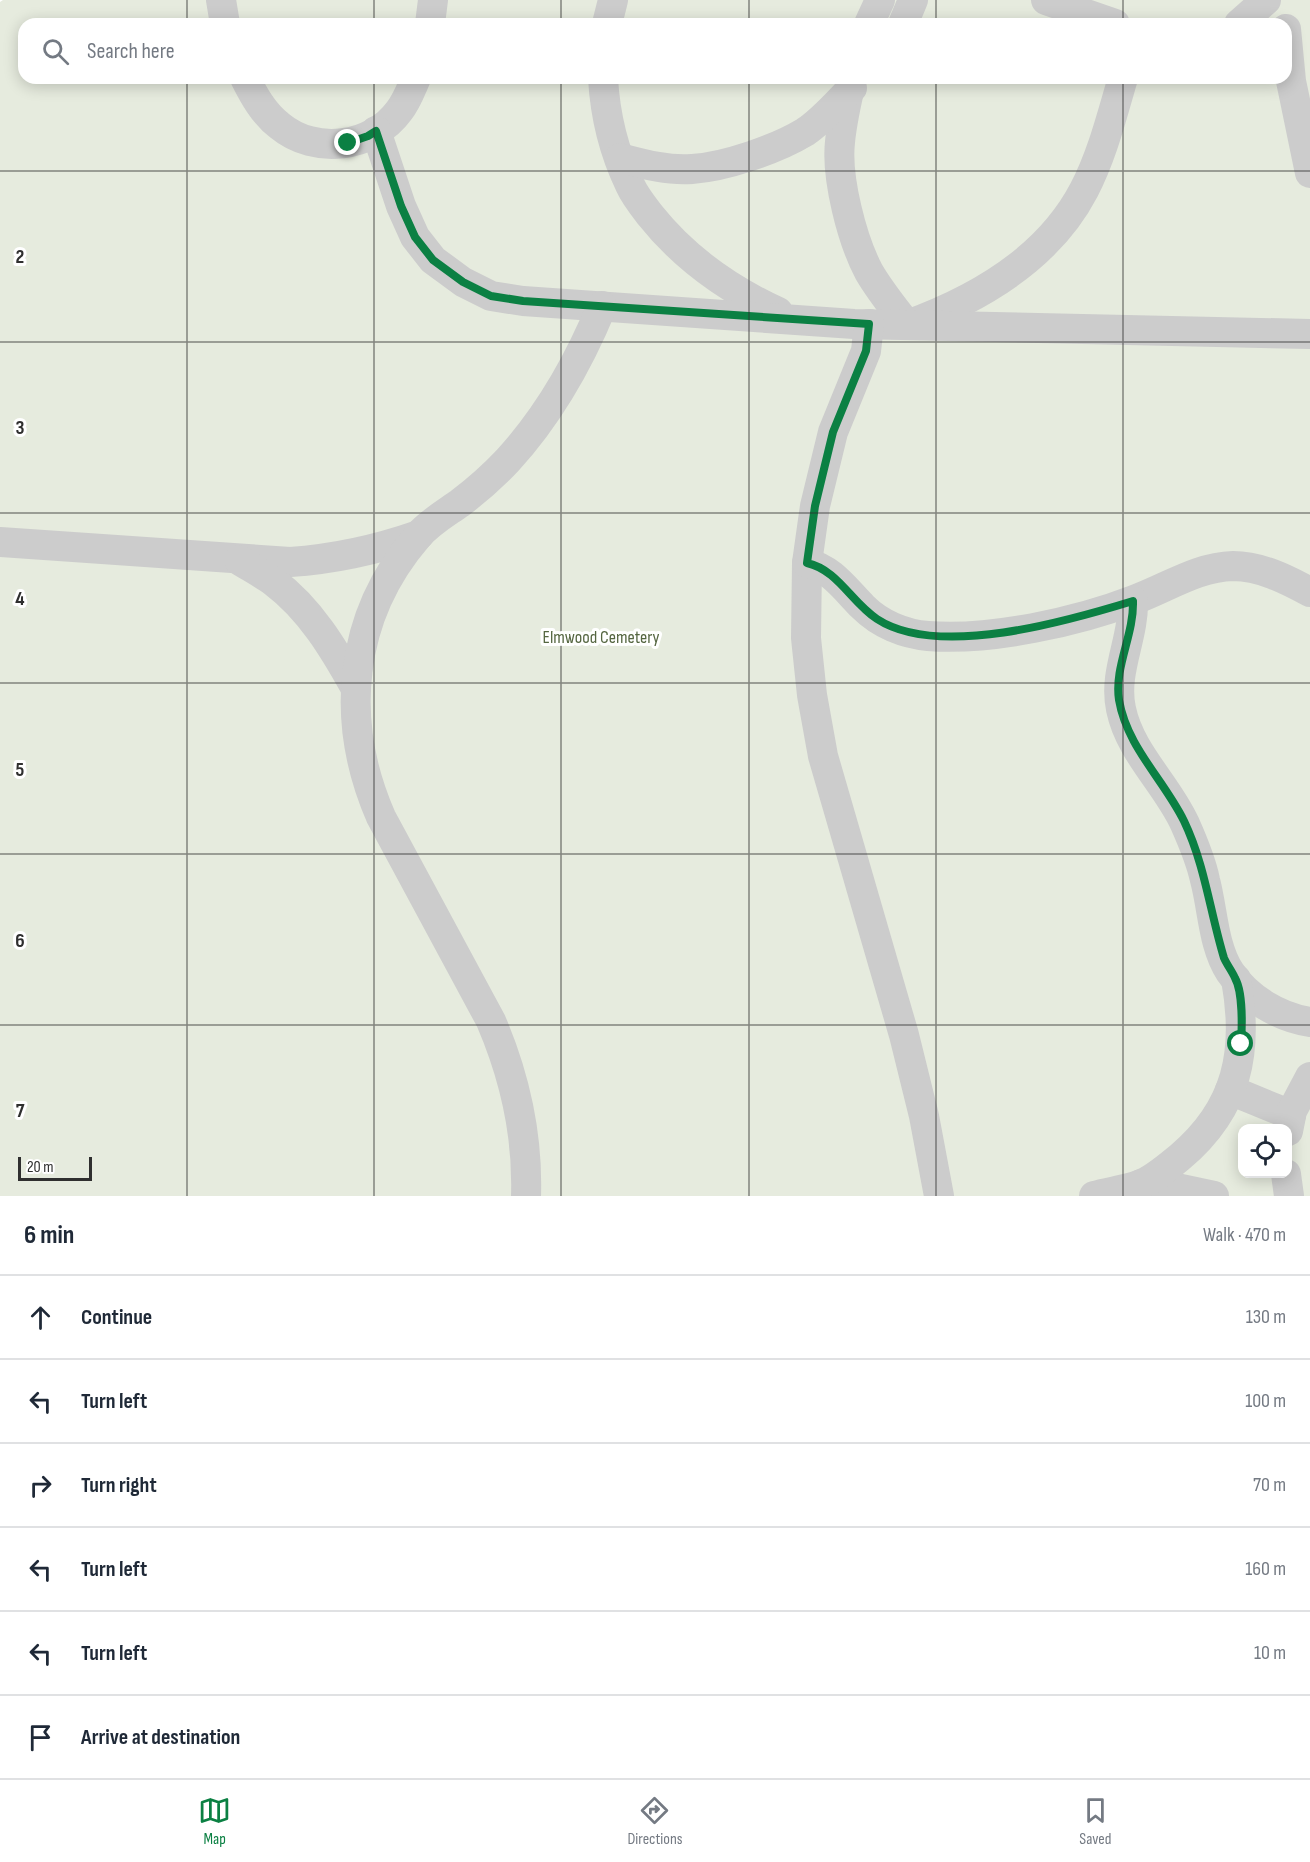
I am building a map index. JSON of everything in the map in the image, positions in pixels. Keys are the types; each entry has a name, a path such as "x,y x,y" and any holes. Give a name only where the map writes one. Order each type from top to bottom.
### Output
{"lane":[{"path":"221,0 224,18"},
{"path":"431,18 433,0"},
{"path":"608,18 613,0"},
{"path":"872,18 880,0"},
{"path":"906,18 913,0"},
{"path":"1046,0 1098,18"},
{"path":"1247,18 1266,0"},
{"path":"1282,0 1285,18"},
{"path":"1292,60 1310,173"},
{"path":"249,84 265,112 280,127 296,136 330,145 348,143 376,131 399,112 414,84"},
{"path":"604,84 605,102 630,186 660,228 704,269 730,288 793,319"},
{"path":"620,158 649,165 692,169 745,158 802,133 834,107 852,84"},
{"path":"854,84 839,152 840,172 856,242 869,272 907,325"},
{"path":"907,325 945,310 990,286 1019,267 1040,249 1059,227 1085,189 1121,84"},
{"path":"376,131 401,206 415,237 433,260 463,282 491,296 523,301 869,324 1310,334"},
{"path":"802,133 820,138 839,152"},
{"path":"526,1196 526,1148 522,1116 504,1050 491,1021 371,795 360,753 355,702 356,687 361,644 384,587 418,535 486,481 508,460 531,432 567,380 602,306"},
{"path":"869,324 866,351 833,432 815,506 807,563 805,613 807,655 823,756 904,1035 924,1116 939,1196"},
{"path":"0,542 290,562 327,559 364,552 418,535"},
{"path":"236,558 275,583 301,607 336,652 356,687"},
{"path":"807,563 831,573 864,609 877,619 892,627 927,636 1011,631 1077,618 1133,601 1200,572 1234,566 1267,572 1310,592"},
{"path":"1133,601 1131,630 1119,681 1119,696 1125,723 1142,755 1185,823 1201,863 1224,958 1230,972 1252,997 1286,1015 1310,1022"},
{"path":"1141,1184 1173,1163 1200,1139 1223,1108 1237,1070 1242,1027 1236,979"},
{"path":"1230,1090 1289,1123 1310,1077"},
{"path":"1287,1178 1289,1196"},
{"path":"1094,1196 1141,1184 1167,1186 1214,1196"}],"green space":[{"name":"Elmwood Cemetery","path":"3,0 1310,0 1310,1196 0,1196 0,2"}],"route":[{"path":"348,143 376,131 401,206 415,237 433,260 463,282 491,296 523,301 869,324 866,351 833,432 815,506 807,563 831,573 864,609 877,619 909,633 927,636 1011,631 1077,618 1133,601 1131,630 1119,681 1121,709 1132,740 1175,805 1201,863 1217,936 1230,972 1236,979 1242,1027 1241,1044"}]}
